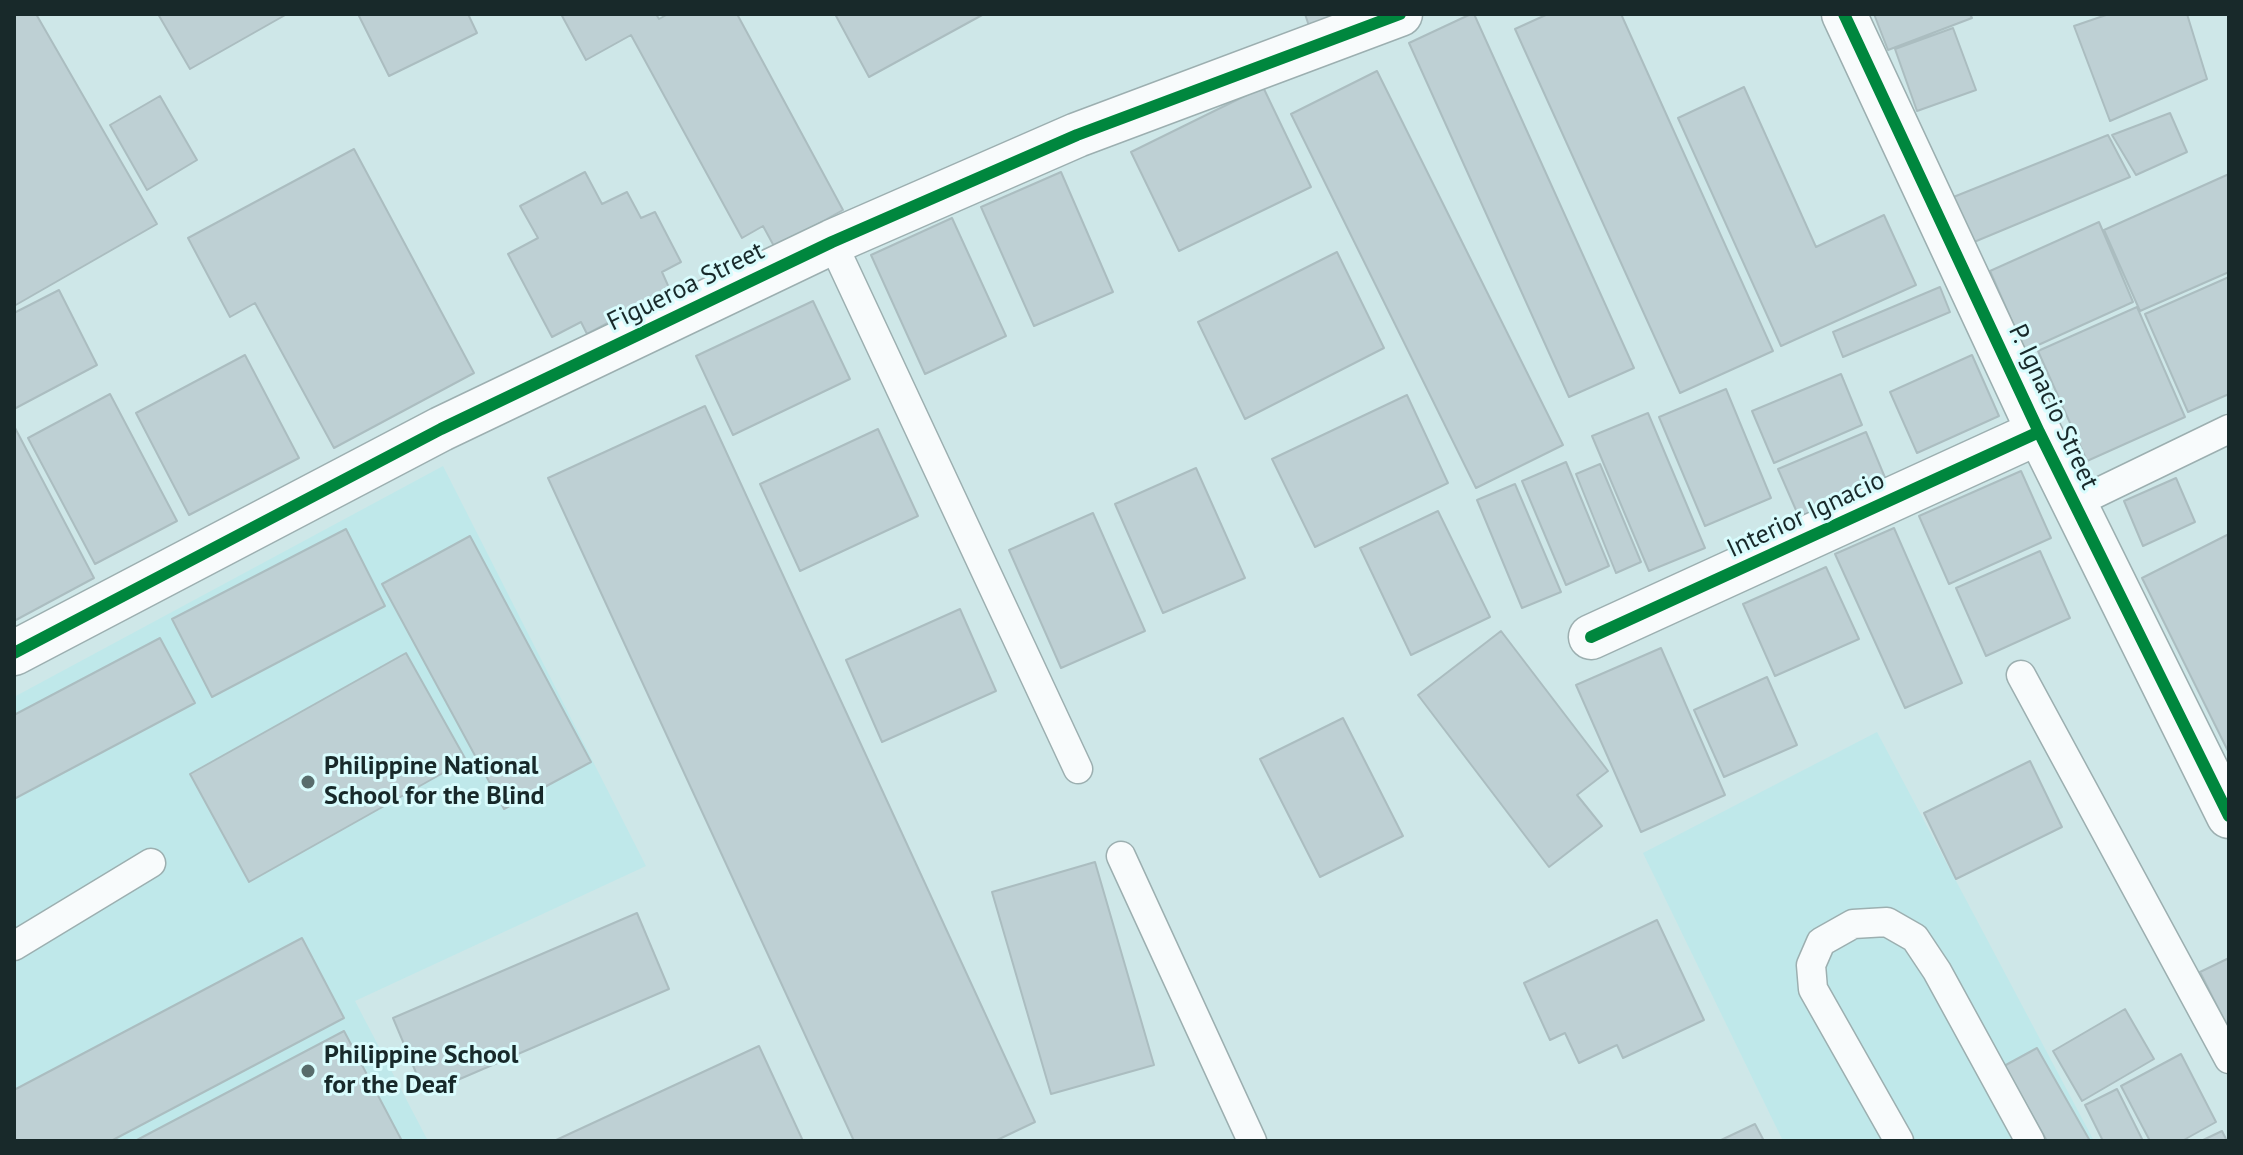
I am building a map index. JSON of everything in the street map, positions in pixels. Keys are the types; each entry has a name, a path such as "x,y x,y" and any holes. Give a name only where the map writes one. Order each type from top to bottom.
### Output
{"street":[{"name":"Figueroa Street","path":"14,653 441,429 832,242 1077,135 1400,14"},
{"name":"P. Ignacio Street","path":"1844,14 2039,432 2229,816"},
{"name":"Interior Ignacio","path":"1591,637 2039,432"}],"lane":[{"path":"832,242 1078,769"},
{"path":"2074,504 2229,429"},
{"path":"2021,675 2229,1059"},
{"path":"1121,856 1252,1141"},
{"path":"14,946 151,863"},
{"path":"1899,1141 1813,989 1811,965 1821,942 1853,924 1887,922 1915,938 1937,971 2030,1141"}],"shaded area":[{"name":"Philippine National School for the Blind","path":"443,466 646,866 355,1001 428,1141 14,1141 14,697"},
{"path":"1877,732 2094,1141 1783,1141 1643,853"}],"building":[{"path":"14,14 36,14 157,224 14,306"},
{"path":"158,14 287,14 190,69"},
{"path":"358,14 468,14 477,33 389,76"},
{"path":"561,14 656,14 659,19 668,14 737,14 843,210 775,248 763,226 742,238 631,35 586,60"},
{"path":"835,14 984,14 869,77"},
{"path":"1305,14 1355,14 1310,29"},
{"path":"1474,14 1634,368 1569,397 1409,43"},
{"path":"1548,14 1621,14 1773,351 1680,393 1515,29"},
{"path":"1874,14 1970,14 1972,18 1888,50"},
{"path":"2109,14 2187,14 2207,79 2110,121 2074,26"},
{"path":"1953,28 1976,90 1917,111 1895,49"},
{"path":"1377,71 1563,445 1476,488 1291,114"},
{"path":"1263,87 1311,187 1179,251 1131,152"},
{"path":"1744,87 1816,247 1884,215 1916,285 1781,346 1678,118"},
{"path":"160,96 197,160 147,190 110,125"},
{"path":"2170,113 2187,152 2136,175 2112,135"},
{"path":"2108,135 2130,177 1974,242 1951,198"},
{"path":"354,149 474,373 334,448 255,303 230,317 188,238"},
{"path":"585,172 602,204 627,192 641,218 655,212 681,262 662,272 670,290 587,334 581,322 552,337 508,254 538,238 520,206"},
{"path":"1061,172 1113,292 1034,326 981,207"},
{"path":"2229,174 2229,272 2140,311 2104,230"},
{"path":"952,218 1006,336 925,374 871,255"},
{"path":"2099,222 2133,302 2025,351 1990,271"},
{"path":"1337,252 1384,348 1245,419 1198,322"},
{"path":"2229,277 2229,394 2188,412 2145,314"},
{"path":"1940,287 1950,312 1843,357 1833,332"},
{"path":"59,290 97,365 14,409 14,313"},
{"path":"813,301 850,379 733,435 696,356"},
{"path":"2137,307 2185,417 2087,461 2038,351"},
{"path":"245,355 299,458 189,515 136,413"},
{"path":"1972,355 1999,416 1917,453 1890,392"},
{"path":"1841,374 1862,425 1774,463 1752,411"},
{"path":"1726,389 1771,498 1705,526 1659,417"},
{"path":"110,394 177,521 95,564 28,438"},
{"path":"1407,395 1448,483 1315,547 1272,459"},
{"path":"705,406 1035,1122 995,1141 854,1141 548,478"},
{"path":"1648,413 1705,548 1649,571 1592,436"},
{"path":"14,426 94,578 14,621"},
{"path":"878,429 918,516 800,571 760,484"},
{"path":"1866,432 1886,480 1799,517 1778,469"},
{"path":"1566,462 1609,566 1566,585 1522,481"},
{"path":"1600,464 1641,562 1616,573 1576,474"},
{"path":"1196,468 1245,578 1163,613 1115,504"},
{"path":"2021,471 2051,538 1949,584 1919,516"},
{"path":"2176,478 2195,522 2143,546 2124,501"},
{"path":"1515,484 1561,592 1522,608 1477,500"},
{"path":"1438,511 1490,617 1411,655 1360,548"},
{"path":"1093,513 1145,631 1061,668 1009,550"},
{"path":"1894,528 1962,683 1905,708 1835,554"},
{"path":"346,529 385,606 212,697 172,619"},
{"path":"2229,534 2229,753 2142,578"},
{"path":"470,536 591,762 504,809 382,584"},
{"path":"2040,551 2070,618 1986,656 1956,588"},
{"path":"1826,567 1859,639 1775,676 1743,604"},
{"path":"960,609 996,691 882,742 846,660"},
{"path":"1501,631 1608,771 1577,795 1602,826 1549,867 1418,695"},
{"path":"160,638 195,703 14,799 14,715"},
{"path":"1661,648 1725,795 1641,832 1576,685"},
{"path":"406,653 466,760 249,882 190,774"},
{"path":"1767,677 1797,745 1724,777 1694,710"},
{"path":"1343,718 1403,836 1320,877 1260,759"},
{"path":"2030,761 2062,827 1956,879 1924,813"},
{"path":"1095,862 1154,1065 1051,1094 992,892"},
{"path":"637,913 669,989 425,1094 393,1018"},
{"path":"1657,920 1704,1020 1623,1058 1617,1045 1579,1063 1565,1033 1550,1040 1524,983"},
{"path":"302,938 344,1018 111,1141 14,1141 14,1090"},
{"path":"2229,958 2229,1030 2200,972"},
{"path":"2125,1009 2154,1059 2082,1101 2053,1051"},
{"name":"Philippine School for the Deaf","path":"344,1031 402,1141 135,1141"},
{"path":"759,1046 803,1141 554,1141"},
{"path":"2037,1048 2090,1141 2047,1141 2004,1066"},
{"path":"2181,1054 2216,1122 2182,1141 2150,1141 2121,1086"},
{"path":"2117,1089 2143,1141 2103,1141 2085,1105"},
{"path":"1755,1124 1764,1141 1719,1141"},
{"path":"2222,1131 2227,1141 2201,1141"}],"cycle path":[{"path":"14,653 441,429 832,242 1077,135 1400,14"},
{"path":"1844,14 2039,432 2229,816"},
{"path":"1591,637 2039,432"}],"place":[{"name":"Philippine National School for the Blind","path":"308,782"},
{"name":"Philippine School for the Deaf","path":"308,1071"}]}
